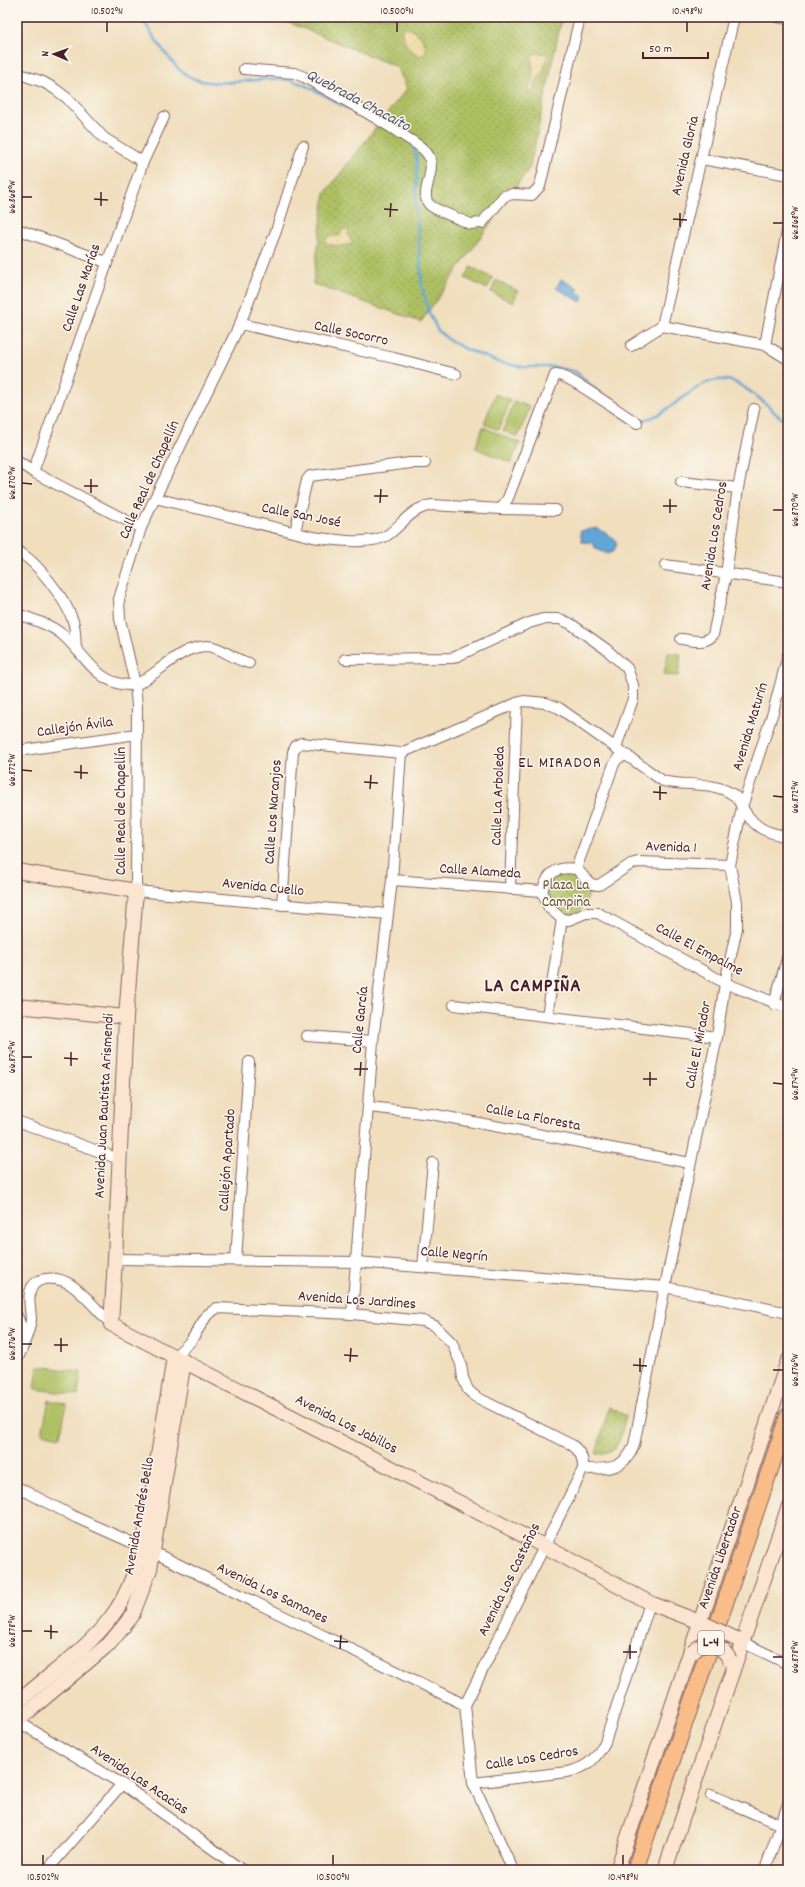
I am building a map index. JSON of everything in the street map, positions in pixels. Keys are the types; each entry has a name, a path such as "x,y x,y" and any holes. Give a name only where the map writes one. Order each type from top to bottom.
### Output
{"main road":[{"name":"Avenida Libertador","path":"635,1870 788,1416"},
{"name":"Avenida Libertador","path":"646,1870 788,1447"}],"street":[{"path":"244,69 294,73 304,77 384,122 425,150 432,167 431,176 425,192 426,199 431,205 470,224 476,224 482,223 504,196 513,194 532,195 540,186 580,17"},
{"name":"Avenida Gloria","path":"662,326 734,17"},
{"path":"777,17 788,20"},
{"path":"17,73 43,82 54,89 66,98 104,138 142,162"},
{"name":"Calle Las Marías","path":"33,472 142,162 164,117"},
{"name":"Calle Real de Chapellín","path":"136,891 137,706 135,684 119,609 119,599 142,528 155,498 240,324 276,230 303,146"},
{"path":"702,159 788,175"},
{"path":"765,345 788,226"},
{"path":"17,229 106,262"},
{"name":"Calle Socorro","path":"240,324 394,358 456,374"},
{"path":"631,346 662,326 765,345 788,359"},
{"path":"502,509 508,498 554,376 558,374 573,381 637,423"},
{"name":"Avenida Los Cedros","path":"681,638 704,641 710,639 713,634 726,574 738,488 754,408"},
{"path":"17,461 33,472 142,528"},
{"path":"295,532 307,480 310,476 410,463 425,463"},
{"path":"681,482 738,488"},
{"name":"Calle San José","path":"155,498 295,532 335,540 375,539 388,535 414,511 422,507 432,505 556,510"},
{"path":"17,551 34,562 65,606 72,620 76,649"},
{"path":"664,565 788,582"},
{"path":"17,614 51,627 60,633 102,676 120,684 135,684 174,657 199,647 215,647 239,661 249,663"},
{"path":"345,659 453,658 529,623 543,619 560,619 572,624 606,649 627,668 634,692 633,699 616,747"},
{"name":"Avenida Maturín","path":"742,807 773,712 788,655"},
{"path":"401,752 517,703 546,703 559,708 663,781 675,784 707,785 724,790 736,796 753,824 771,834 788,837"},
{"name":"Calle La Arboleda","path":"510,889 517,703"},
{"name":"Callejón Ávila","path":"17,751 137,734"},
{"name":"Calle Los Naranjos","path":"282,905 293,752 296,746 302,743 401,752"},
{"name":"Calle García","path":"352,1314 373,1042 392,880 401,752"},
{"path":"547,1016 562,919 549,908 542,891 545,880 554,872 566,868 576,869 614,764 618,758 627,755"},
{"name":"Calle El Mirador","path":"583,1469 613,1467 621,1464 632,1452 690,1162 717,1037 725,984 737,928 736,902 730,865 742,807"},
{"name":"Avenida 1","path":"576,869 587,881 594,885 599,885 631,864 638,862 730,865"},
{"path":"17,871 136,891"},
{"name":"Calle Alameda","path":"392,880 542,891"},
{"name":"Avenida Cuello","path":"136,891 387,914"},
{"name":"Avenida Juan Bautista Arismendi","path":"110,1324 115,1259 126,1017 136,891"},
{"name":"Calle El Empalme","path":"562,919 569,920 586,913 598,913 725,984 774,1004 788,1008"},
{"path":"774,1004 788,955"},
{"path":"454,1005 717,1037"},
{"path":"17,1006 126,1017"},
{"path":"307,1036 373,1042"},
{"name":"Callejón Apartado","path":"236,1260 250,1062"},
{"name":"Calle La Floresta","path":"369,1107 431,1114 690,1162"},
{"path":"17,1121 119,1159"},
{"path":"423,1267 433,1163"},
{"name":"Calle Negrín","path":"115,1259 356,1262 423,1267 665,1287 788,1313"},
{"name":"Avenida Los Jabillos","path":"25,1336 31,1321 30,1291 34,1283 41,1279 54,1280 73,1286 110,1324 544,1546 650,1603 702,1623 741,1642"},
{"name":"Avenida Los Jardines","path":"179,1359 207,1315 217,1308 230,1307 352,1314 423,1320 435,1326 444,1333 457,1351 468,1390 476,1398 572,1445 578,1450 582,1458 583,1469"},
{"path":"17,1316 25,1336 22,1350 17,1360"},
{"name":"Avenida Andrés Bello","path":"17,1721 96,1656 122,1630 132,1616 150,1569 147,1549 179,1359"},
{"name":"Avenida Libertador","path":"617,1870 702,1623 788,1360"},
{"name":"Avenida Los Castaños","path":"465,1705 583,1469"},
{"name":"Avenida Los Samanes","path":"17,1487 77,1518 147,1549 465,1705"},
{"name":"L-4","path":"665,1870 731,1667 788,1508"},
{"name":"Avenida Andrés Bello","path":"17,1703 80,1650 112,1616 137,1564 147,1549"},
{"name":"Calle Los Cedros","path":"473,1782 571,1771 589,1764 599,1753 605,1742 650,1603"},
{"path":"741,1642 788,1664"},
{"name":"L-4","path":"690,1656 703,1644 714,1645 724,1650 731,1667"},
{"path":"465,1705 473,1782 513,1870"},
{"name":"Avenida Las Acacias","path":"17,1721 122,1784 242,1870"},
{"path":"47,1870 122,1784"},
{"path":"711,1795 784,1827"},
{"path":"765,1870 784,1827 788,1804"}],"green space":[{"path":"275,17 562,17 530,167 421,322 313,284 325,193 407,88 397,67"},
{"path":"471,267 493,278 487,289 465,278"},
{"path":"496,280 518,291 513,303 491,292"},
{"path":"495,394 510,400 499,430 484,424"},
{"path":"514,401 530,407 518,437 503,431"},
{"path":"483,427 520,443 511,463 475,448"},
{"path":"668,653 681,654 678,676 664,675"},
{"name":"Plaza La Campiña","path":"573,872 581,884 589,890 588,897 586,903 578,912 573,915 561,914 551,906 549,902 548,887 550,882 561,873"},
{"path":"38,1366 81,1372 78,1395 35,1389"},
{"path":"49,1400 67,1404 60,1437 42,1433"},
{"path":"609,1407 626,1416 620,1438 615,1449 601,1454 596,1454"}],"sand":[{"path":"404,27 412,30 422,39 426,47 426,51 422,56 414,52 405,42 402,33 402,29"},
{"path":"547,53 544,69 541,76 535,81 533,92 528,91 533,74 532,59 534,54"},
{"path":"349,229 348,234 352,244 340,246 326,244 326,240 329,236 340,236 342,230"}],"water":[{"path":"561,279 579,289 577,292 584,296 581,302 556,288"},
{"path":"597,528 614,538 617,544 614,551 608,554 596,549 593,543 582,542 580,531"}],"waterway":[{"name":"Quebrada Chacaíto","path":"140,17 169,58 180,70 191,77 217,83 262,79 289,80 298,82 363,116"},
{"name":"Quebrada Chacaíto","path":"413,145 417,160 416,206 422,287 429,313 438,331 449,340 463,348 501,363 523,367 553,367 576,372 597,391"},
{"name":"Quebrada Chacaíto","path":"638,420 650,418 662,413 697,388 708,382 721,380 734,382 751,392 788,422"}],"district":[{"name":"EL MIRADOR","path":"560,763"},
{"name":"LA CAMPIÑA","path":"533,987"}]}
